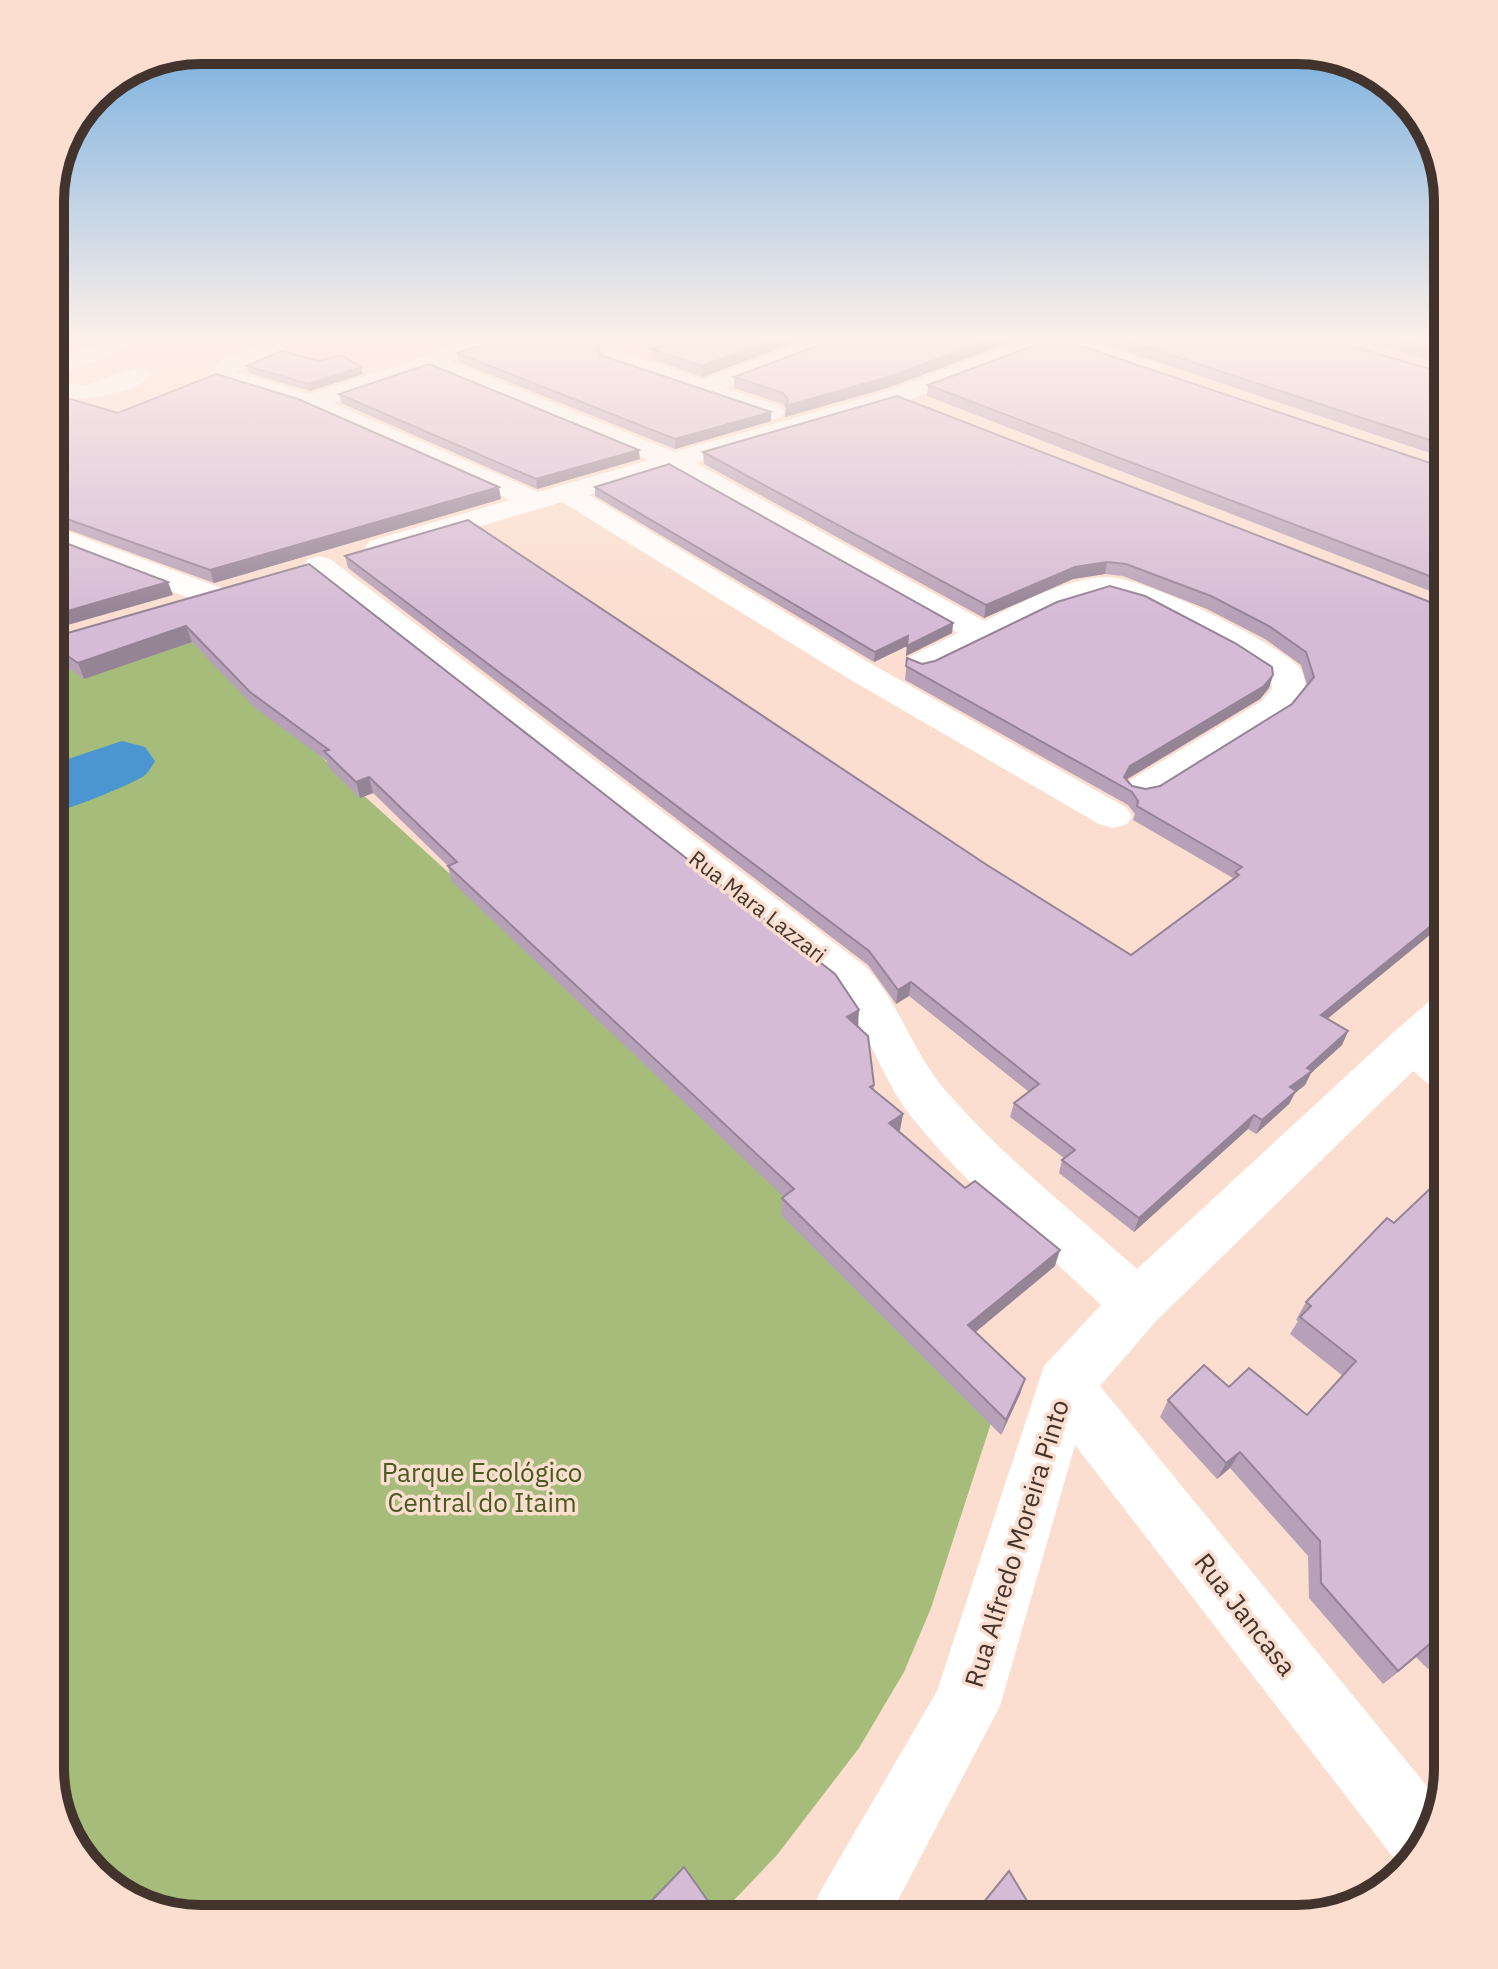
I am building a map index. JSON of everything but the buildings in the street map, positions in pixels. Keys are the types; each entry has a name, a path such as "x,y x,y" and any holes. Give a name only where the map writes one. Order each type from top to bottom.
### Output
{"street":[{"path":"390,433 548,495 1113,816"},
{"path":"605,433 671,460 984,634"},
{"path":"548,495 671,460 744,433"},
{"name":"Rua Mara Lazzari","path":"548,495 304,570 851,978 870,997 884,1019 925,1100 971,1149 1137,1304"},
{"path":"64,539 213,596"},
{"path":"921,664 1071,595 1108,586 1136,593 1169,608 1270,659 1288,675 1289,690 1274,708 1142,789"},
{"path":"169,609 243,587"},
{"name":"Rua Alfredo Moreira Pinto","path":"855,1905 966,1706 1064,1385 1137,1304 1434,1044"},
{"name":"Rua Jancasa","path":"1064,1385 1418,1832"}],"green space":[{"name":"Parque Ecológico Central do Itaim","path":"172,621 991,1366 993,1417 931,1608 904,1672 859,1748 777,1855 729,1905 183,1904 132,1887 98,1858 78,1829 67,1795 64,1768 64,652"}],"waterway":[{"path":"64,784 122,761"}]}
